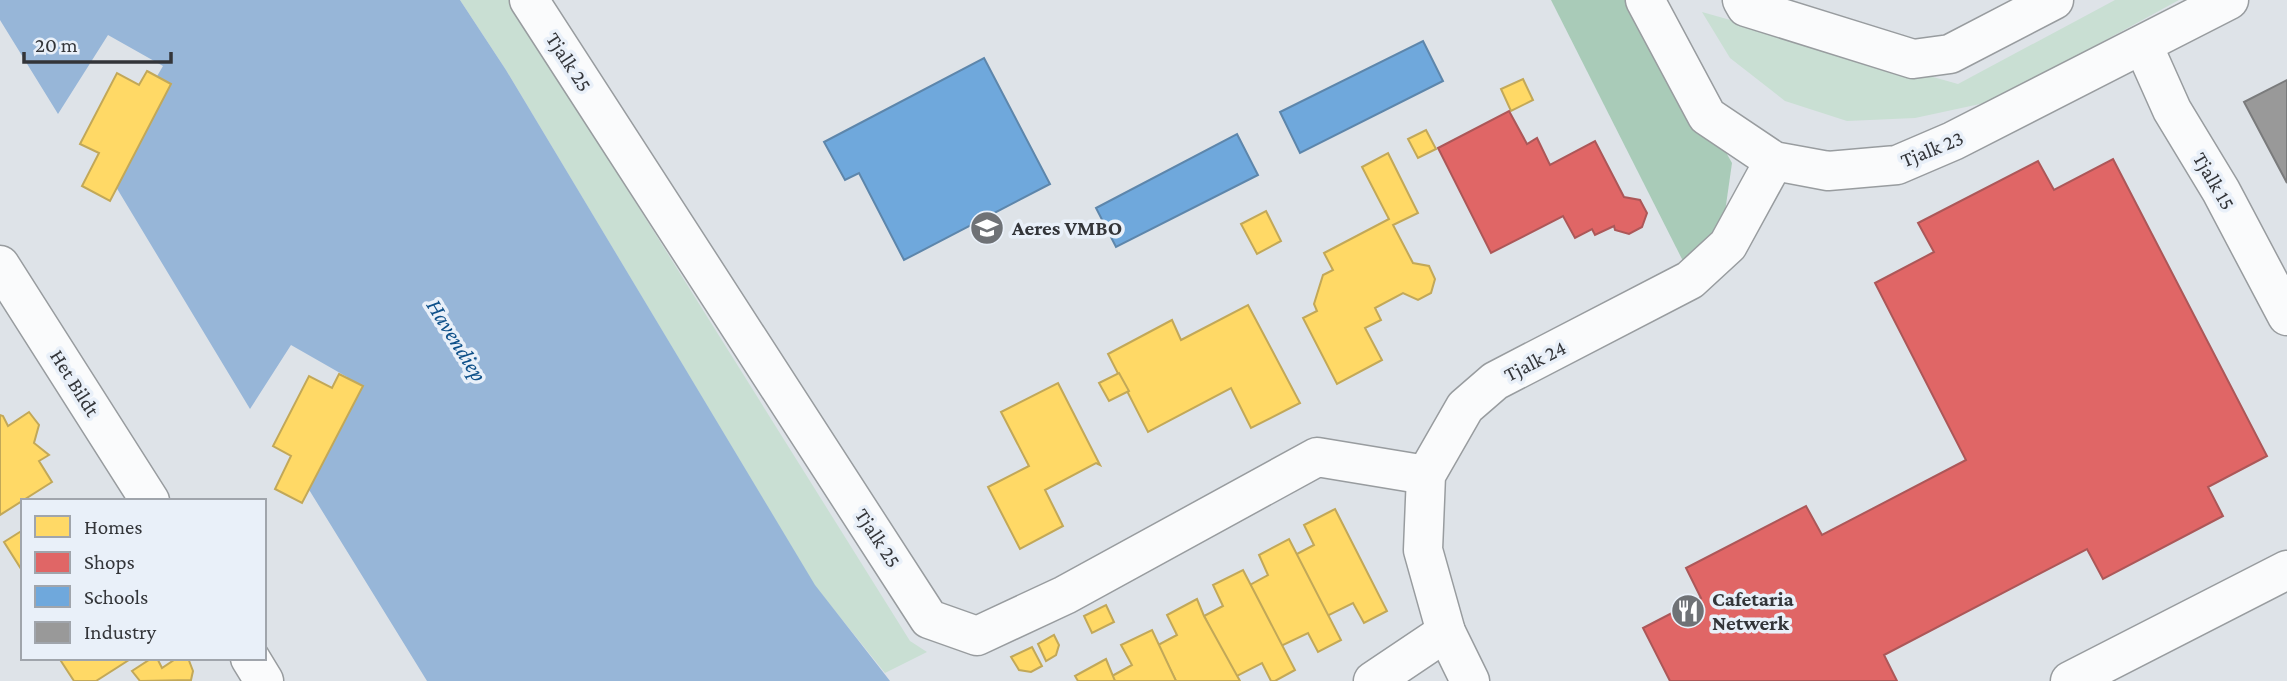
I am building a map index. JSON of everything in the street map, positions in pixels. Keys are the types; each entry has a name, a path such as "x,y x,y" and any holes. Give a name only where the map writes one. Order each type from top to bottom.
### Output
{"street":[{"name":"Tjalk 25","path":"529,0 929,619 977,636 1065,596 1317,457 1426,475"},
{"name":"Tjalk 23","path":"1645,0 1707,116 1774,162 1829,171 1897,164 1953,141 2229,0"},
{"path":"1742,0 1746,7 1913,59 1950,54 2054,0"},
{"name":"Tjalk 15","path":"2143,45 2172,110 2221,191 2287,316"},
{"name":"Tjalk 24","path":"1470,681 1446,632 1423,550 1426,475 1465,407 1495,382 1690,280 1728,245 1774,162"},
{"name":"Het Bildt","path":"0,265 149,499"},
{"path":"2070,681 2287,570"},
{"path":"1373,681 1446,632"},
{"path":"251,660 264,681"}],"green space":[{"path":"460,0 509,0 910,641 927,652 885,673 815,586 506,70"},
{"path":"1551,0 1629,0 1710,124 1732,163 1724,219 1706,246 1684,263"},
{"path":"2115,0 2179,0 1994,101 1915,118 1847,121 1785,101 1730,58 1702,12 1958,84"}],"water":[{"name":"Havendiep","path":"0,0 460,0 506,70 815,585 890,681 427,681 295,467 347,377 291,345 250,409 104,167 163,66 108,35 58,114 0,20"}],"building: Homes":[{"path":"147,71 171,84 110,201 82,186 99,153 80,144 117,73 139,85"},
{"path":"1523,79 1533,100 1511,111 1501,89"},
{"path":"1426,130 1436,149 1418,158 1408,139"},
{"path":"1388,153 1418,213 1393,225 1413,263 1429,266 1435,279 1431,293 1418,300 1403,293 1375,308 1381,320 1365,328 1382,360 1337,384 1303,318 1317,311 1314,304 1323,275 1333,270 1324,253 1389,219 1362,167"},
{"path":"1266,211 1281,241 1257,254 1241,224"},
{"path":"1248,305 1300,403 1251,428 1231,388 1148,432 1108,354 1172,320 1181,340"},
{"path":"1119,373 1129,391 1109,401 1099,383"},
{"path":"339,374 363,386 302,503 275,489 291,456 273,446 309,376 332,388"},
{"path":"1058,383 1100,465 1096,463 1045,490 1063,526 1020,549 988,487 1029,466 1001,412"},
{"path":"29,412 39,425 34,443 49,455 39,461 52,482 21,499 21,502 0,515 0,415 8,426"},
{"path":"1335,509 1387,611 1364,623 1353,603 1327,616 1295,555 1314,545 1304,525"},
{"path":"21,531 21,569 4,542"},
{"path":"1289,539 1341,640 1318,652 1308,633 1281,646 1250,585 1268,575 1259,555"},
{"path":"1243,570 1295,670 1275,681 1271,681 1262,663 1235,677 1204,616 1223,606 1213,585"},
{"path":"1197,599 1240,681 1176,681 1158,645 1177,635 1167,615"},
{"path":"1106,605 1114,622 1092,633 1084,616"},
{"path":"1152,630 1176,681 1115,681 1112,676 1132,665 1121,645"},
{"path":"1054,635 1059,645 1056,655 1046,661 1038,644"},
{"path":"1032,647 1042,666 1031,672 1019,670 1011,657"},
{"path":"1106,659 1115,681 1078,681 1075,676"},
{"path":"60,660 129,660 96,681 74,681"},
{"path":"149,660 158,660 162,668 174,660 189,660 193,671 191,680 140,681 132,671"}],"building: Shops":[{"path":"1509,111 1527,144 1537,138 1550,165 1595,141 1624,197 1640,200 1647,213 1642,227 1629,234 1615,230 1614,226 1595,235 1592,229 1575,238 1563,216 1491,253 1438,148"},
{"path":"2113,159 2267,456 2208,487 2223,516 2103,579 2087,549 1884,655 1897,681 1670,681 1643,628 1701,598 1686,568 1806,506 1822,535 1966,460 1875,283 1934,252 1918,223 2038,161 2054,190"}],"building: Schools":[{"path":"1423,41 1443,81 1300,153 1280,112"},
{"path":"984,58 1050,184 904,260 859,173 845,180 824,142"},
{"path":"1237,134 1258,175 1116,247 1096,208"}],"building: Industry":[{"path":"2287,80 2287,183 2244,102"}],"place":[{"name":"Aeres VMBO","path":"987,228"},
{"name":"Cafetaria Netwerk","path":"1688,611"}]}
